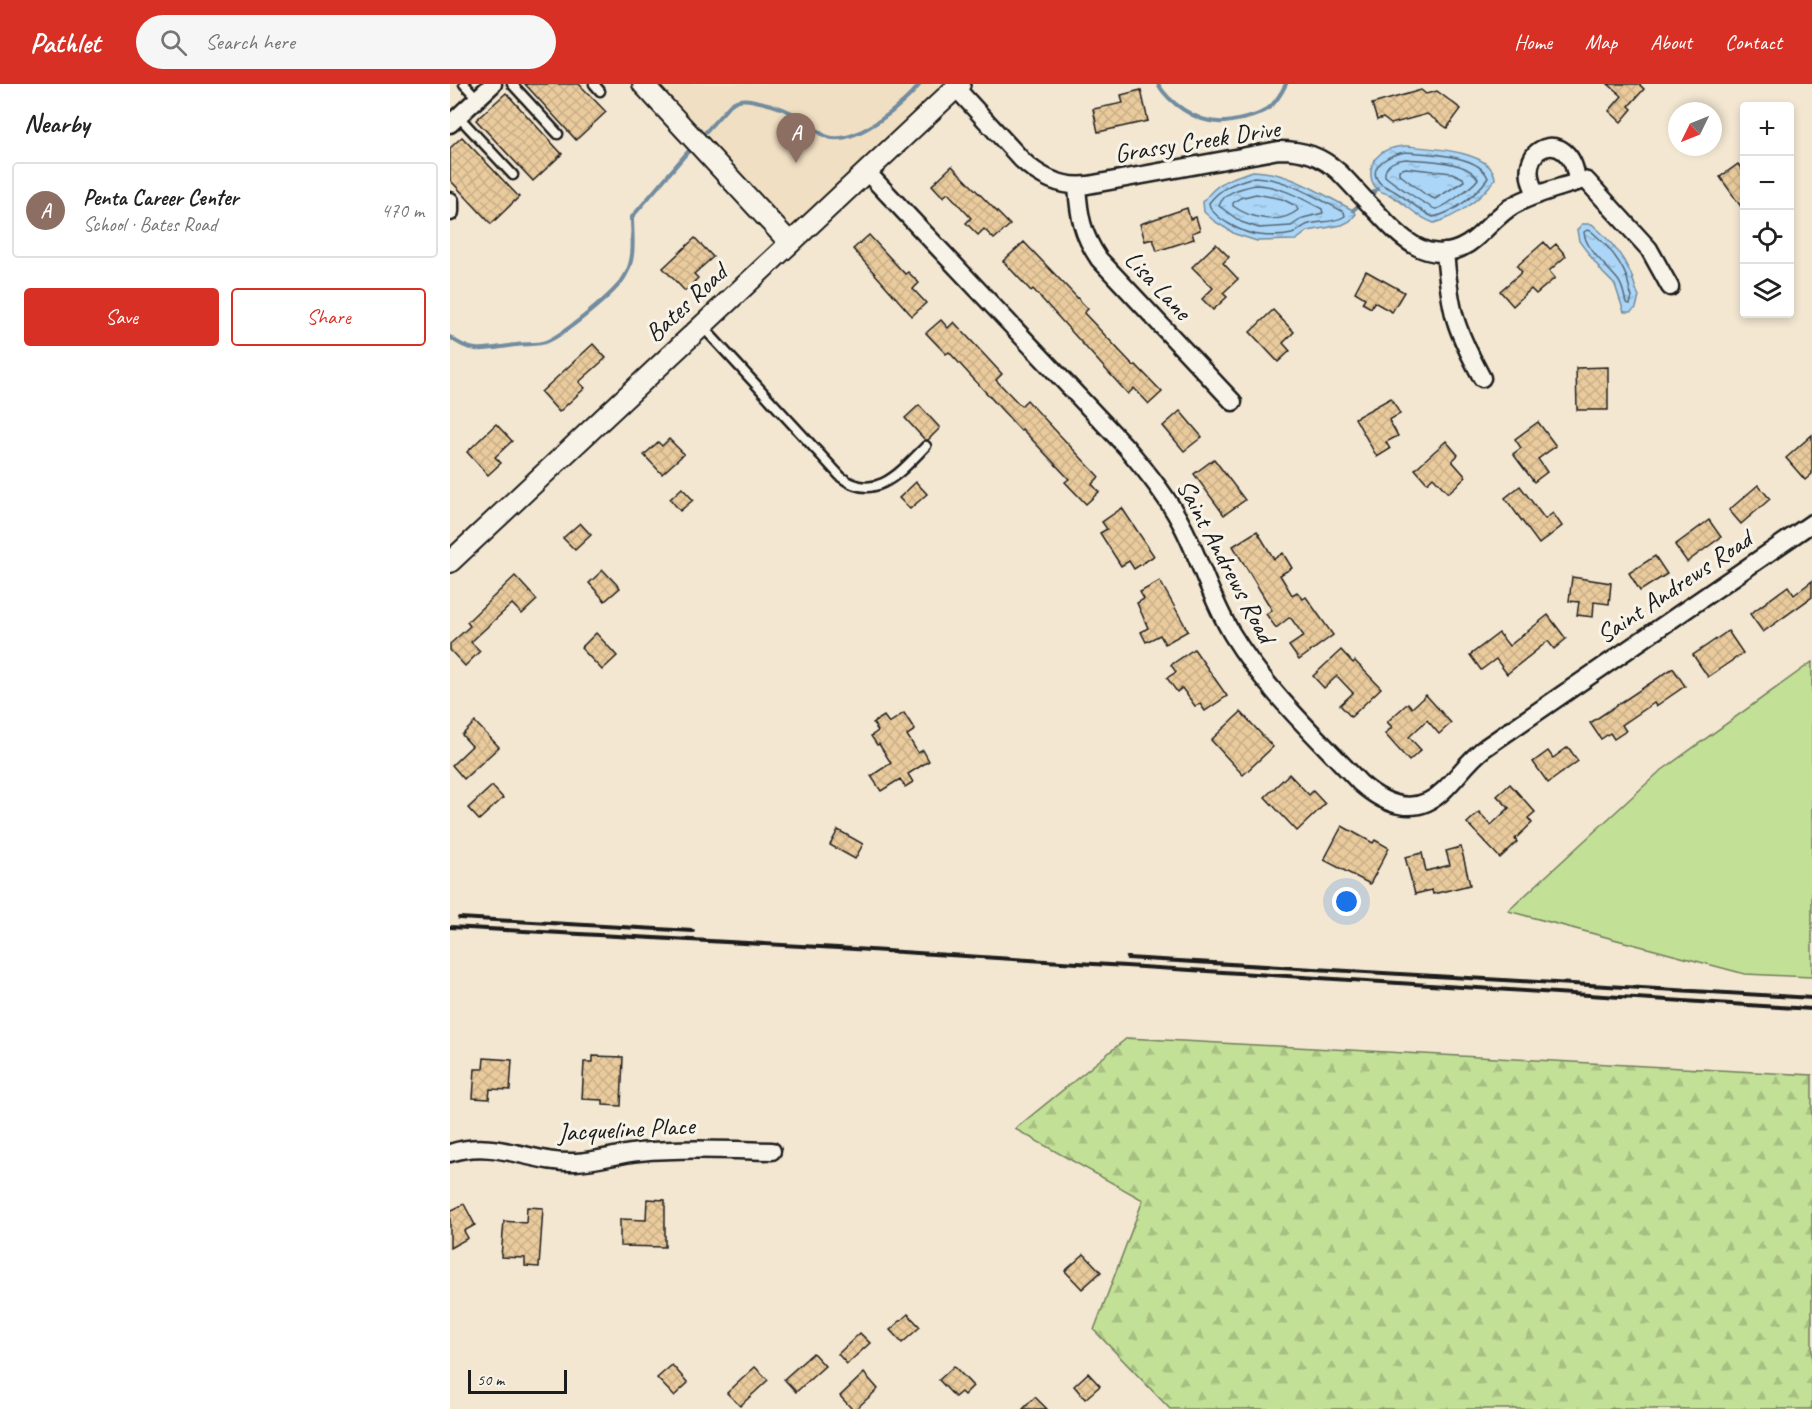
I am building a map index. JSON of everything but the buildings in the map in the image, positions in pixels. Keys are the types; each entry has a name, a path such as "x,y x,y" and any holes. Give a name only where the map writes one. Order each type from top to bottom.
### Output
{"street":[{"path":"454,121 493,84"},
{"path":"643,84 790,243"},
{"name":"Bates Road","path":"450,562 958,86"},
{"name":"Grassy Creek Drive","path":"958,86 1033,170 1057,183 1077,186 1279,150 1307,152 1329,163 1408,243 1422,250 1445,252"},
{"path":"1537,195 1528,169 1536,153 1543,148 1552,146 1568,154 1574,163 1577,182"},
{"name":"Saint Andrews Road","path":"866,171 1118,438 1145,470 1170,504 1185,530 1230,631 1248,660 1270,688 1360,783 1373,795 1386,802 1398,806 1410,806 1433,799 1473,757 1486,747 1812,523"},
{"path":"1482,378 1465,345 1455,318 1450,298 1445,252 1468,244 1510,207 1537,195 1587,181 1642,239 1670,287"},
{"name":"Lisa Lane","path":"1077,186 1079,217 1084,234 1099,259 1233,402"},
{"path":"450,201 450,212"},
{"name":"Jacqueline Place","path":"450,1153 461,1149 498,1148 558,1161 576,1162 638,1152 694,1149 772,1151"}],"lane":[{"path":"464,84 478,99"},
{"path":"512,84 558,134"},
{"path":"454,121 513,175"},
{"path":"702,326 841,477 851,484 868,488 886,483 926,446"}],"shaded area":[{"path":"641,84 962,84 790,243"}],"green space":[{"path":"1812,662 1812,977 1745,974 1508,911 1658,773"},
{"path":"1127,1038 1812,1075 1812,1409 1170,1409 1094,1330 1143,1200 1015,1129"}],"water":[{"path":"1406,146 1458,152 1471,156 1491,169 1495,179 1483,194 1468,206 1434,223 1421,217 1396,198 1378,190 1372,181 1372,167 1376,158 1388,149"},
{"path":"1253,171 1280,175 1292,180 1353,210 1356,214 1342,225 1308,231 1296,240 1257,241 1235,234 1204,212 1203,202 1213,190 1225,182"},
{"path":"1582,224 1592,224 1598,229 1614,247 1631,274 1639,296 1636,308 1630,312 1624,312 1615,285 1579,241 1577,230"}],"waterway":[{"path":"701,137 730,105 739,100 769,104 788,111 828,137 839,138 852,135 891,112 920,84"},
{"path":"1158,84 1169,98 1192,115 1209,121 1221,122 1249,117 1265,111 1275,102 1286,84"},
{"path":"450,337 474,349 540,343 556,337 577,321 612,292 625,276 632,255 632,217 692,147"},
{"path":"1373,193 1377,189"},
{"path":"1353,210 1357,207"}],"railway":[{"path":"459,918 693,931"},
{"path":"450,927 838,948 1812,1009"},
{"path":"1127,958 1812,998"}],"place":[{"name":"Penta Career Center","path":"796,163"}]}
